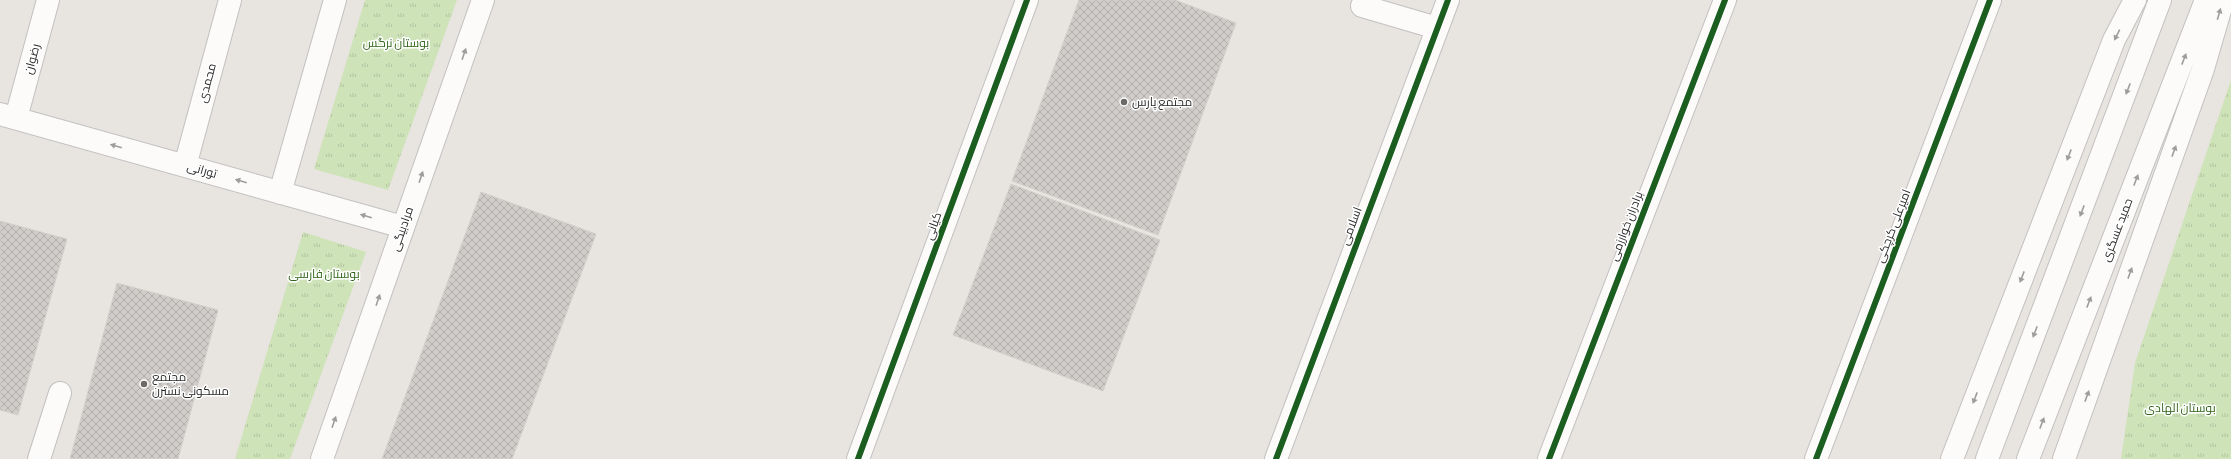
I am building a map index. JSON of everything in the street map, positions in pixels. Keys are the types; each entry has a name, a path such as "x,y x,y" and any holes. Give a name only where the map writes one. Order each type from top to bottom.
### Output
{"street":[{"name":"رضوان","path":"8,116 48,0"},
{"name":"محمدی","path":"185,166 230,0"},
{"path":"280,193 335,0"},
{"name":"مرادبیگی","path":"322,459 484,0"},
{"name":"کیانی","path":"858,459 1027,0"},
{"name":"اسلامی","path":"1276,459 1448,0"},
{"name":"برادران خوارزمی","path":"1549,459 1725,0"},
{"name":"امیرعلی کرچکی","path":"1816,459 1990,0"},
{"path":"1952,459 2114,40 2135,0"},
{"path":"1987,459 2160,0"},
{"name":"حمید عسگری","path":"2028,459 2206,0"},
{"path":"2064,459 2203,69 2222,0"},
{"path":"1362,6 1437,28"},
{"name":"تورانی","path":"8,116 403,227"},
{"path":"39,459 60,393"}],"green space":[{"name":"بوستان نرگس","path":"365,0 457,0 388,190 314,169"},
{"name":"بوستان الهادی","path":"2231,80 2231,459 2121,459 2135,363"},
{"name":"بوستان فارسی","path":"303,232 366,252 290,459 235,459"}],"building":[{"name":"مجتمع پارس","path":"1079,0 1175,0 1236,23 1158,235 1012,181"},
{"path":"1011,184 1160,240 1103,391 953,335"},
{"path":"481,192 596,234 512,459 382,459"},
{"path":"0,221 67,239 18,415 0,410"},
{"name":"مجتمع مسکونی نسترن","path":"117,283 218,310 178,459 70,459"}],"cycle path":[{"path":"858,459 1027,0"},
{"path":"1276,459 1448,0"},
{"path":"1549,459 1725,0"},
{"path":"1816,459 1990,0"}],"place":[{"name":"مجتمع پارس","path":"1124,102"},
{"name":"مجتمع مسکونی نسترن","path":"144,384"}]}
